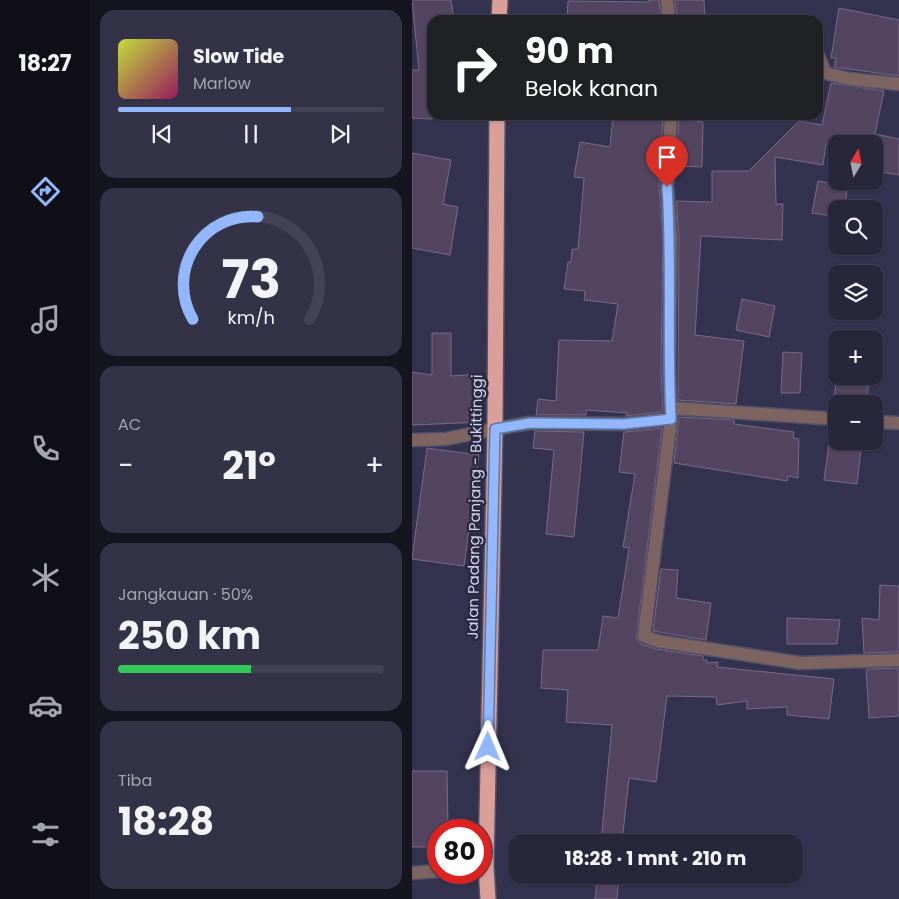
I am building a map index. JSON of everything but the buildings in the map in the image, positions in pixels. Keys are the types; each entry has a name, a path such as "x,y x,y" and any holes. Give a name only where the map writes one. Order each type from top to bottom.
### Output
{"highway":[{"path":"499,15 500,0"},
{"name":"Jalan Padang Panjang - Bukittinggi","path":"484,819 495,429 497,120"},
{"name":"Jalan Padang Panjang - Bukittinggi","path":"486,884 488,899"}],"street":[{"path":"667,0 668,15"},
{"path":"823,67 825,72 850,79 898,84"},
{"path":"670,120 667,187 670,236 671,414 644,636 657,641 800,663 898,660"},
{"path":"412,440 446,438 530,423 624,424 671,414 828,419"},
{"path":"883,423 898,424"},
{"path":"412,873 427,872"}],"route":[{"path":"488,747 495,429 530,423 624,424 671,419 669,371 670,236 667,187"}]}
